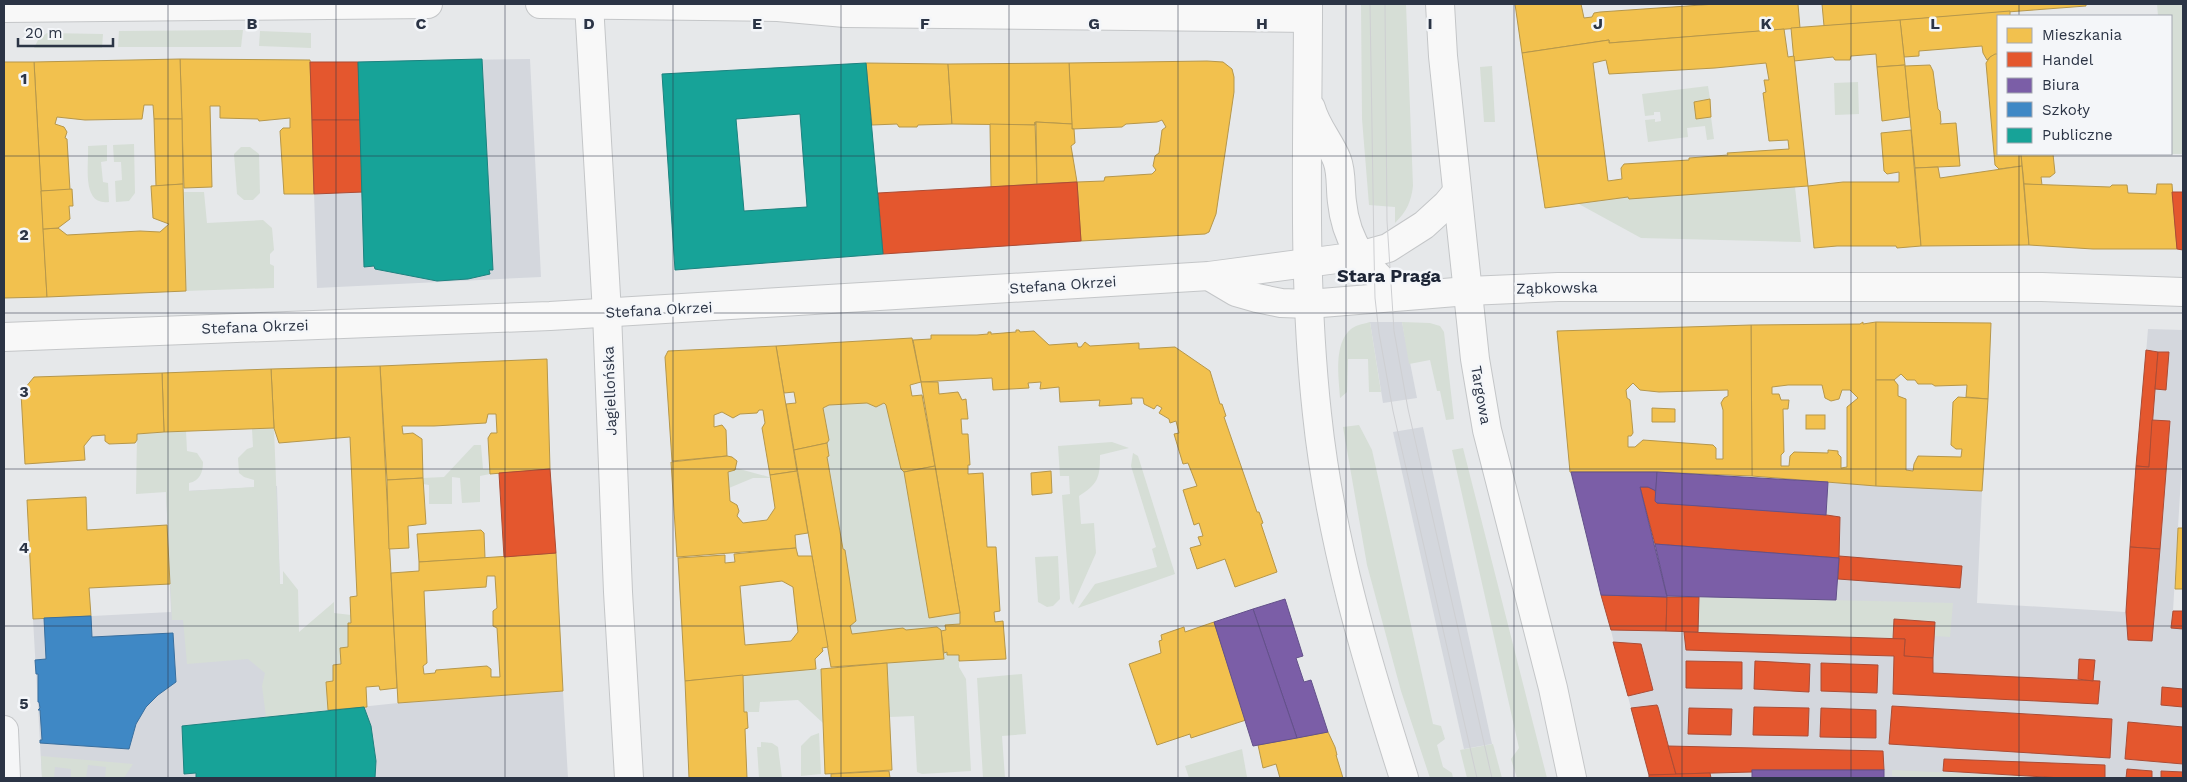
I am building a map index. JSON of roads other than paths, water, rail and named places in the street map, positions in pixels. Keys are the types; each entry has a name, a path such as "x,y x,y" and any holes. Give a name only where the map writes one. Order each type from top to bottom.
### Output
{"street":[{"path":"4,8 428,4"},
{"path":"540,4 778,7 845,13 1308,11 1308,304 1317,416 1342,564 1368,668 1404,778"},
{"name":"Jagiellońska","path":"589,4 607,313 618,582 629,778"},
{"name":"Targowa","path":"1440,4 1457,192 1475,359 1487,430 1553,688 1572,778"},
{"path":"1308,96 1313,115 1337,161 1340,174 1343,217 1348,235 1359,256 1374,273 1401,296"},
{"name":"Stefana Okrzei","path":"4,337 607,313 1209,276 1359,256 1388,248 1412,234 1436,215 1457,192"},
{"path":"1209,276 1236,292 1257,298 1281,303 1308,304"},
{"name":"Ząbkowska","path":"1308,304 1558,286 2042,287 2183,292"},
{"path":"4,730 6,778"}],"tram line":[{"path":"1370,4 1375,298 1379,333 1393,411 1477,778"},
{"path":"1385,4 1387,221 1394,331 1408,409 1492,778"}],"district":[{"name":"Stara Praga","path":"1389,275"}]}
